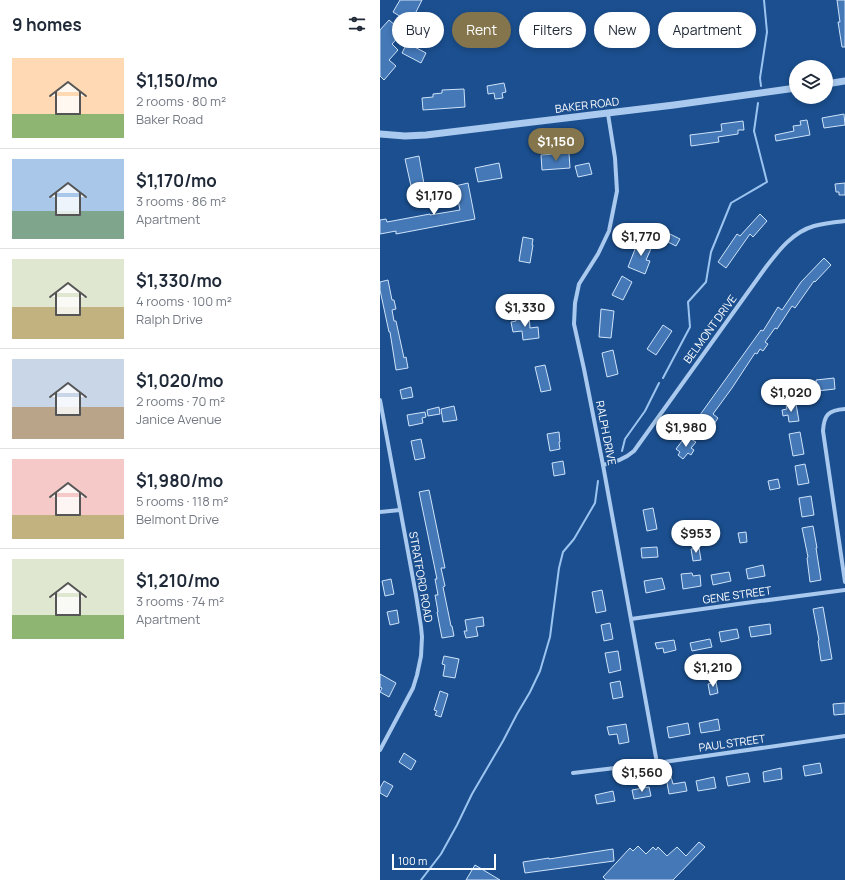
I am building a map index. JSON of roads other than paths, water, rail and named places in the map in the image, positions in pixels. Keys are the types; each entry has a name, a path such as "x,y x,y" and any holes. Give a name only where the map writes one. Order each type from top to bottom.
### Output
{"street":[{"path":"833,83 845,81"},
{"name":"BAKER ROAD","path":"380,134 405,136 426,135 674,106 789,89"},
{"name":"RALPH DRIVE","path":"608,114 615,158 616,191 609,232 598,254 579,284 575,303 574,324 603,465 657,763"},
{"name":"BELMONT DRIVE","path":"603,465 619,461 634,451 766,267 782,247 797,234 812,226 845,221"},
{"name":"STRATFORD ROAD","path":"380,400 422,637 418,675 413,688 380,750"},
{"path":"845,409 834,411 826,416 823,431 845,582"},
{"path":"380,512 400,510"},
{"name":"GENE STREET","path":"631,619 845,590"},
{"name":"PAUL STREET","path":"574,773 657,763 845,736"}],"waterway":[{"path":"761,86 760,78 767,32 764,0"},
{"path":"663,378 690,327 688,302 706,282 711,252 731,203 767,182 754,131 758,103"},
{"path":"622,451 625,439 645,411 659,383"},
{"path":"421,880 441,854 472,794 503,741 540,671 550,637 559,568 563,552 574,539 595,503 598,481"}]}
